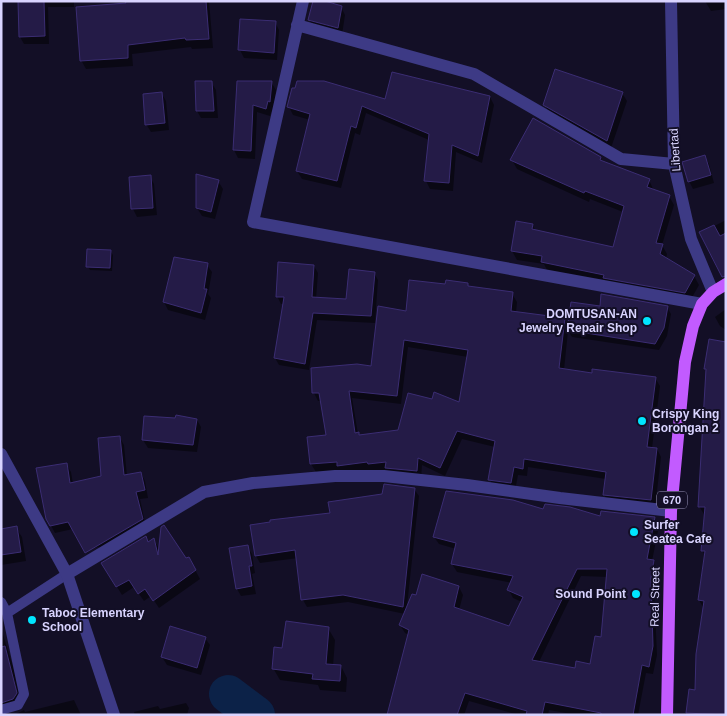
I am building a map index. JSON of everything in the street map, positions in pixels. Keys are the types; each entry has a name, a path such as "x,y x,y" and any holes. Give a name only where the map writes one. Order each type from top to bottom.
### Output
{"main road":[{"name":"Real Street","path":"667,715 670,511 686,362 693,326 702,304 713,292 726,284"}],"street":[{"path":"303,1 252,222 702,304"},
{"name":"Libertad","path":"670,1 674,164 691,239 713,292"},
{"path":"297,25 474,74 621,158 674,164"},
{"path":"1,454 68,574 114,715"},
{"path":"68,574 204,492 253,483 336,476 384,476 467,484 560,498 670,511"}],"lane":[{"path":"7,613 68,574"},
{"path":"1,602 7,613 24,694 18,705 1,710"}],"building":[{"path":"18,1 44,1 45,36 19,37"},
{"path":"125,1 206,1 209,39 186,40 185,38 128,45 128,58 80,61 76,7 126,3"},
{"path":"313,1 325,1 342,6 338,28 308,20"},
{"path":"240,19 276,21 274,53 238,50"},
{"path":"555,69 623,92 607,141 543,105"},
{"path":"392,72 490,96 478,156 452,145 449,183 424,181 429,134 362,106 356,128 351,126 337,181 296,171 310,114 287,107 292,88 295,88 297,81 324,81 385,99"},
{"path":"195,81 212,81 214,111 196,111"},
{"path":"237,81 272,81 270,102 268,101 266,109 253,105 251,151 233,150"},
{"path":"162,92 165,123 145,125 143,94"},
{"path":"533,118 601,157 600,160 650,179 647,187 670,195 656,243 663,244 660,254 695,275 685,293 603,278 604,275 541,262 542,256 511,251 516,221 533,224 532,229 613,247 624,206 585,191 584,193 510,160"},
{"path":"705,155 711,175 688,182 682,162"},
{"path":"196,174 219,180 211,212 196,208"},
{"path":"151,175 153,208 131,209 129,177"},
{"path":"714,225 720,236 726,233 726,276 722,277 699,232"},
{"path":"87,249 111,250 110,268 86,267"},
{"path":"174,257 208,263 204,289 207,289 201,313 163,302"},
{"path":"278,262 314,265 312,297 346,299 349,269 375,272 371,316 313,313 305,364 274,358 284,297 276,297"},
{"path":"409,280 445,284 446,280 468,283 468,286 513,292 511,311 565,318 559,368 592,373 592,369 656,377 647,447 657,448 651,500 603,495 606,472 524,459 523,469 514,467 511,483 488,480 495,441 457,431 440,468 418,458 417,471 385,468 386,462 368,464 367,462 337,466 337,462 310,464 307,437 326,435 319,393 312,393 311,368 357,364 371,366 378,306 406,311","holes":["404,340 468,350 459,402 434,392 432,399 408,393 398,430 359,435 359,432 355,433 349,391 397,396"]},
{"path":"601,294 668,306 664,328 655,344 567,330 571,302 600,306"},
{"path":"709,339 726,342 726,715 686,713 689,689 695,690 696,654 704,601 698,600 705,551 701,551 705,507 698,507 706,369 704,369"},
{"path":"176,415 197,419 193,445 142,440 144,416 175,418"},
{"path":"120,436 124,475 141,472 145,490 136,492 143,519 85,553 68,522 50,526 46,519 36,468 67,463 70,483 101,476 98,438"},
{"path":"384,484 415,488 403,607 343,595 301,600 295,550 255,556 250,525 270,522 270,520 330,513 328,502 382,494"},
{"path":"446,491 513,500 543,509 545,504 570,507 600,516 601,511 655,517 647,559 654,560 651,578 653,646 649,667 642,665 633,715 601,715 601,713 545,702 542,715 526,715 527,711 465,693 457,715 387,715 409,630 399,625 412,594 416,595 422,574 459,586 454,607 509,626 523,597 507,590 513,576 451,564 456,543 433,537","holes":["577,569 607,569 601,637 595,636 590,664 576,661 575,668 532,660"]},
{"path":"164,525 186,558 189,557 196,570 153,601 145,589 138,594 129,580 116,587 101,563 146,536 148,542 154,538 158,555 161,527"},
{"path":"17,526 21,552 1,555 1,529"},
{"path":"248,545 252,566 249,566 252,586 236,589 229,548"},
{"path":"286,621 329,627 326,664 341,665 340,681 312,679 313,674 272,669 274,647 282,648"},
{"path":"170,626 206,637 197,668 161,657"},
{"path":"5,646 17,693 13,699 1,703 1,647"}],"waterway":[{"path":"228,694 256,715"}],"place":[{"name":"DOMTUSAN-AN Jewelry Repair Shop","path":"647,321"},
{"name":"Crispy King Borongan 2","path":"642,421"},
{"name":"Surfer Seatea Cafe","path":"634,532"},
{"name":"Sound Point","path":"636,594"},
{"name":"Taboc Elementary School","path":"32,620"}]}
